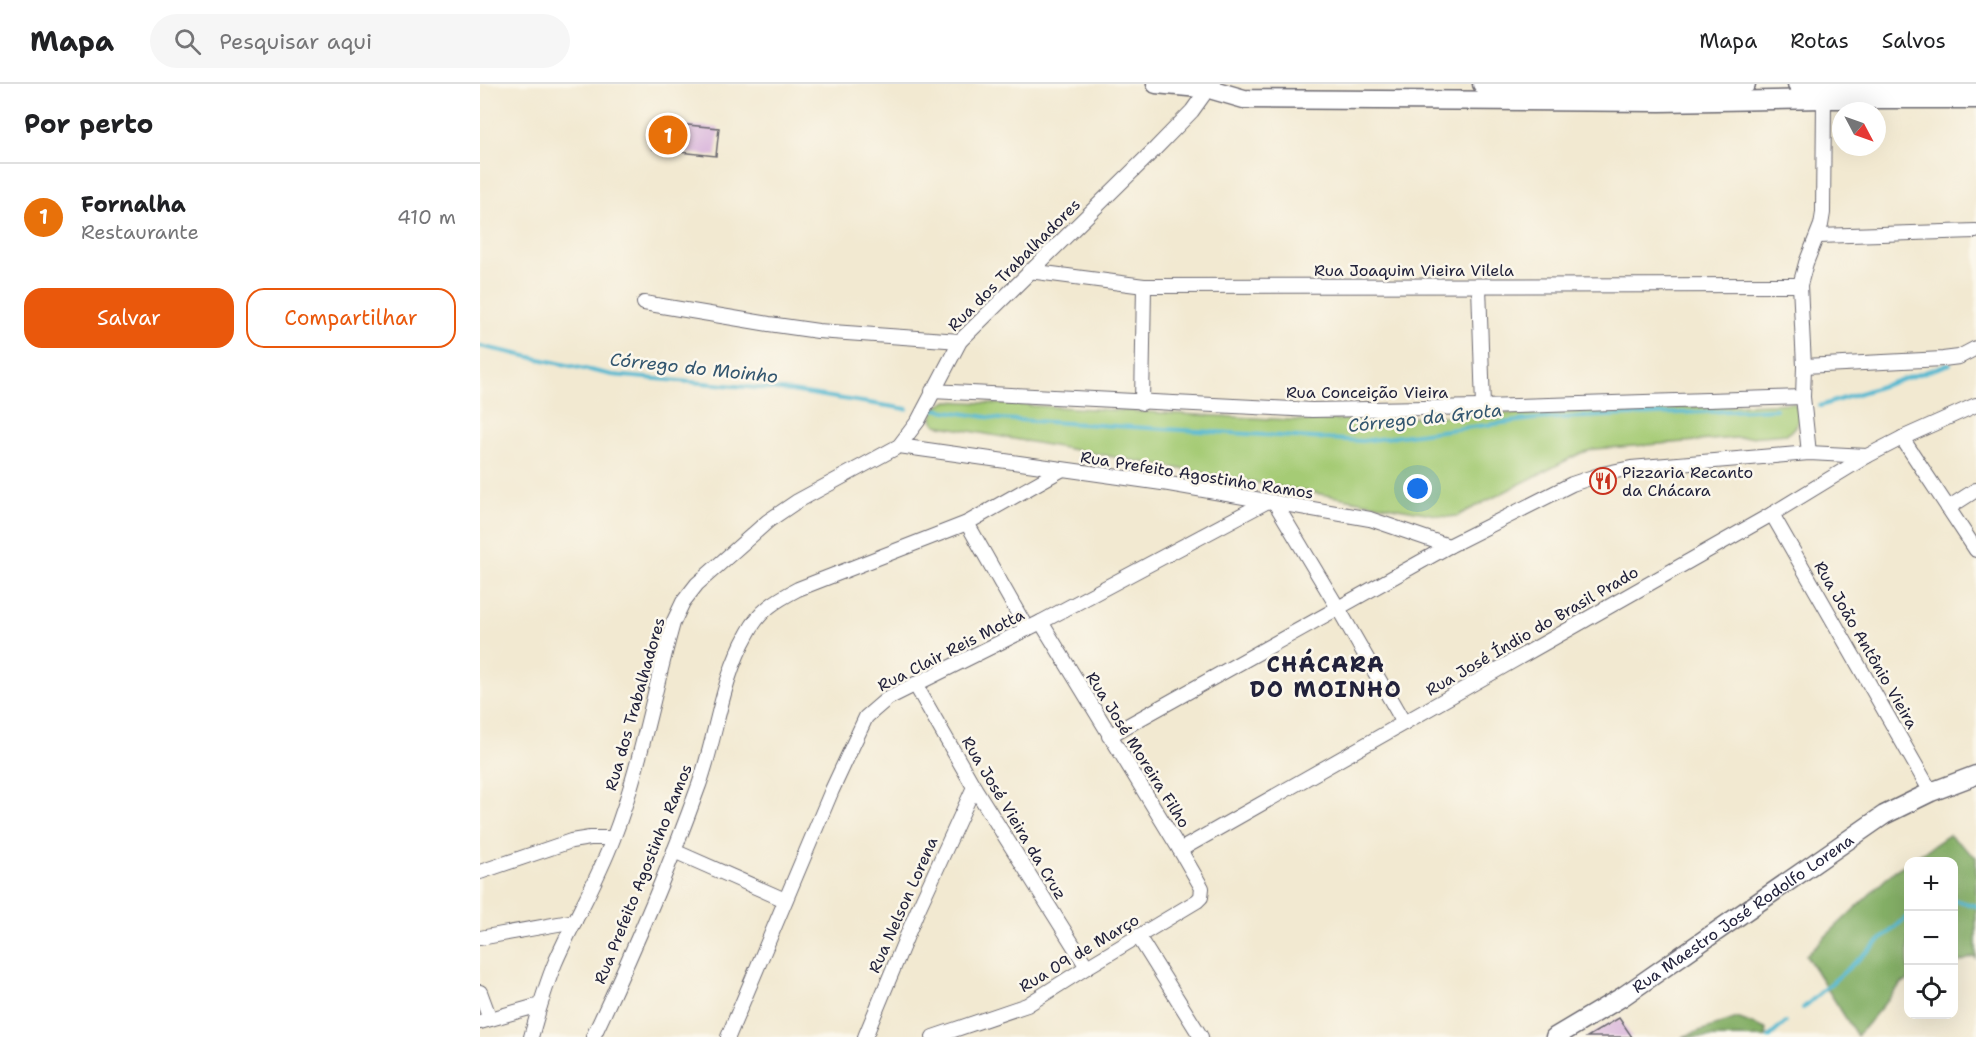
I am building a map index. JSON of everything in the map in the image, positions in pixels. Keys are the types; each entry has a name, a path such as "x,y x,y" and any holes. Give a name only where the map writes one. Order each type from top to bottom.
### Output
{"main road":[{"path":"1156,84 1207,87 1244,99 1660,102 1976,99"},
{"path":"1482,84 1746,84"},
{"path":"1797,84 1976,84"},
{"name":"Rua Maestro José Rodolfo Lorena","path":"1555,1037 1622,997 1884,815 1931,792 1976,775"}],"street":[{"name":"Rua dos Trabalhadores","path":"531,1037 555,964 613,838 635,771 674,623 683,602 714,567 768,521 796,502 898,446 918,422 932,391 960,341 1192,111 1207,87"},
{"path":"1809,453 1803,397 1804,366 1800,285 1806,263 1818,236 1823,213 1824,99"},
{"path":"1818,236 1976,231"},
{"name":"Rua Joaquim Vieira Vilela","path":"1029,271 1144,286 1800,285"},
{"path":"1142,403 1144,286"},
{"path":"1479,286 1483,407"},
{"path":"644,303 818,331 960,341"},
{"path":"1804,366 1943,360 1959,357 1976,348"},
{"name":"Rua Conceição Vieira","path":"932,391 1312,410 1803,397"},
{"path":"1109,736 1449,546 1572,484 1631,468 1809,453 1868,456 1976,405"},
{"path":"1902,438 1976,550"},
{"path":"898,446 1061,470"},
{"name":"Rua José Índio do Brasil Prado","path":"1180,850 1772,514 1868,456"},
{"name":"Rua Prefeito Agostinho Ramos","path":"593,1037 635,944 700,783 732,666 748,633 772,602 798,589 967,523 1061,470 1169,484 1370,519 1449,546"},
{"path":"1948,508 1976,490"},
{"path":"1271,502 1338,608 1404,723"},
{"name":"Rua Clair Reis Motta","path":"728,1037 836,780 866,717 888,698 1041,622 1271,502"},
{"name":"Rua João Antônio Vieira","path":"1772,514 1931,792"},
{"path":"967,523 1027,629"},
{"name":"Rua José Moreira Filho","path":"1041,622 1180,850 1202,888 1201,897"},
{"name":"Rua José Vieira da Cruz","path":"915,684 974,788 1087,967"},
{"name":"Rua Nelson Lorena","path":"865,1037 916,914 974,788"},
{"path":"480,872 571,841 613,838"},
{"path":"674,850 785,900"},
{"name":"Rua 09 de Março","path":"933,1037 1028,1005 1201,897"},
{"path":"480,938 574,921"},
{"path":"1138,936 1201,1037"},
{"path":"480,992 485,1020 540,1005"}],"green space":[{"path":"948,401 1309,421 1794,403 1799,416 1795,428 1787,434 1595,449 1581,453 1457,516 1448,517 936,425 932,419 934,408"},
{"path":"1949,835 1976,857 1976,959 1973,957 1958,963 1958,857 1916,857"},
{"path":"1904,865 1904,982 1857,1036 1806,955 1894,871"},
{"path":"1737,1018 1766,1029 1767,1037 1682,1037"}],"building":[{"path":"656,122 719,128 716,156 652,149"},
{"path":"1619,1018 1632,1037 1587,1037"}],"waterway":[{"name":"Córrego do Moinho","path":"480,346 612,375 792,391 907,409"},
{"path":"1820,406 1950,364"},
{"name":"Córrego da Grota","path":"933,409 1000,419 1362,441 1534,419 1776,409"},
{"path":"1958,901 1976,906"},
{"path":"1803,1008 1904,920"},
{"path":"1769,1037 1786,1022"}],"place":[{"name":"Fornalha","path":"668,135"},
{"name":"Pizzaria Recanto da Chácara","path":"1603,481"}],"district":[{"name":"CHÁCARA DO MOINHO","path":"1326,676"}]}
